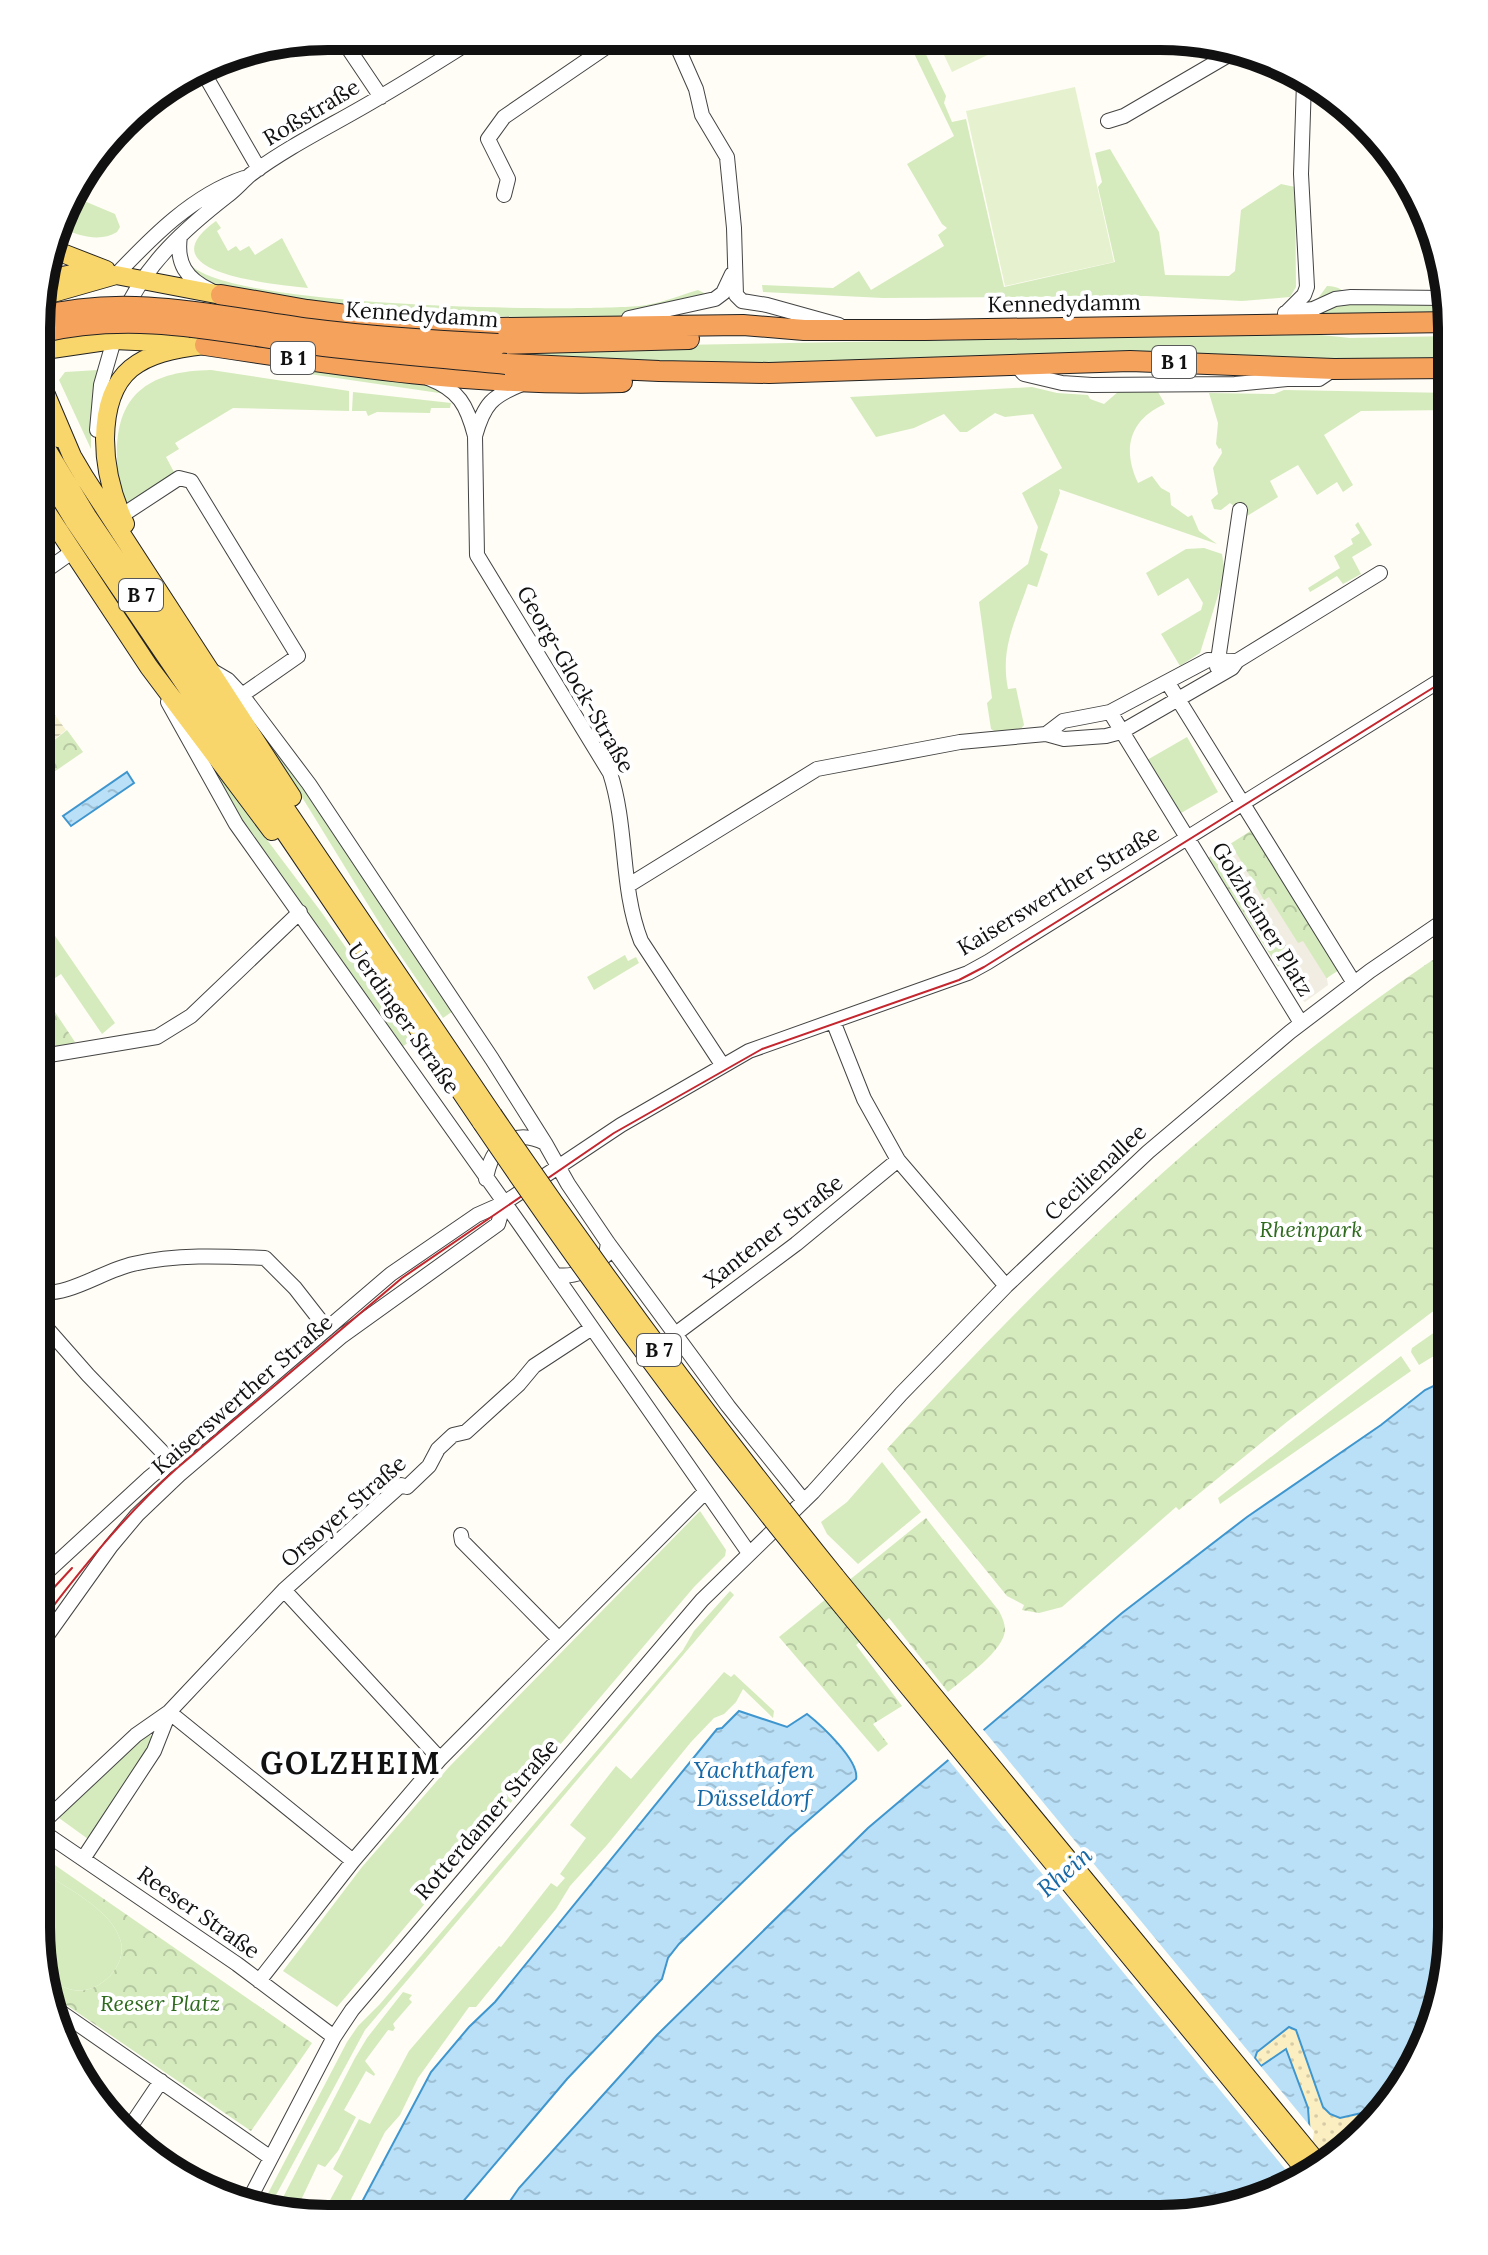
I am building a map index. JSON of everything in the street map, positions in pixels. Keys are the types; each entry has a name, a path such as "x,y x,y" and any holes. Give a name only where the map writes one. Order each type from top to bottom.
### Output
{"highway":[{"name":"Kennedydamm","path":"221,295 307,310 434,325 498,328 743,325 859,330 1281,318 1438,322"},
{"name":"Kennedydamm","path":"51,315 89,307 139,307 364,335 498,344 744,336 804,330"},
{"name":"Kennedydamm","path":"50,340 94,322 156,323 323,345 506,364 659,371 769,373 1130,361 1334,369 1438,368"},
{"name":"Kennedydamm","path":"205,345 416,374 528,381 719,381 747,380 769,373"}],"main road":[{"name":"B 1","path":"61,253 116,275 150,281"},
{"path":"54,278 72,274 116,275"},
{"path":"52,293 116,275"},
{"name":"Kennedydamm","path":"150,281 221,295"},
{"path":"178,342 163,334 159,319 166,308 177,301 187,303 221,295"},
{"name":"Kennedydamm","path":"50,343 113,340 205,345"},
{"path":"152,583 118,510 105,446 105,422 112,390 123,375 156,355 205,345"},
{"path":"50,404 72,456"},
{"path":"50,429 72,456 298,807 319,858"},
{"name":"B 7","path":"50,455 87,516 319,858 488,1119"},
{"name":"B 7","path":"50,481 324,890 678,1376 830,1580 1302,2166"},
{"name":"Uerdinger Straße","path":"50,518 149,667"},
{"path":"149,667 240,792 299,865 324,890"},
{"name":"B 7","path":"830,1580 1314,2158"}],"street":[{"path":"350,51 381,97"},
{"name":"Roßstraße","path":"113,340 128,305 150,281 163,253 253,173 455,51"},
{"path":"504,195 508,179 488,139 504,117 601,51"},
{"path":"679,51 696,89 702,115 727,157 736,295 742,301 859,330"},
{"path":"1108,121 1124,116 1224,57"},
{"path":"206,78 253,173"},
{"path":"1281,318 1304,295 1306,283 1301,174 1304,90"},
{"name":"Roßstraße","path":"116,275 184,211 225,184 253,173"},
{"path":"180,236 179,252 185,273 221,295"},
{"path":"588,327 610,319 639,318 715,299 723,293 735,266"},
{"path":"1306,283 1320,294 1351,297"},
{"name":"Kennedydamm","path":"1281,318 1335,299 1436,298"},
{"path":"50,341 93,329 128,305"},
{"path":"113,340 101,385 97,436 102,467 118,510 179,478 191,481 298,656 242,695"},
{"name":"Georg-Glock-Straße","path":"416,374 457,394 467,410 475,436 477,555 610,773 621,814 630,908 641,941 723,1066"},
{"name":"Georg-Glock-Straße","path":"475,436 480,419 494,396 528,381"},
{"path":"1211,680 1240,510"},
{"path":"50,568 72,552"},
{"path":"629,885 817,769 953,743 1046,734 1064,739 1121,732 1232,668 1237,661 1380,573"},
{"path":"1046,734 1063,721 1110,712 1208,660 1237,661"},
{"name":"Uerdinger Straße","path":"149,667 218,797 749,1553"},
{"path":"207,667 228,680 242,695 309,784 608,1243 674,1335 804,1501"},
{"name":"Kaiserswerther Straße","path":"50,1569 150,1477 403,1265 483,1211 504,1203 621,1125 723,1066 778,1039 968,973 1438,682"},
{"name":"Golzheimer Platz","path":"1168,683 1354,983"},
{"name":"Golzheimer Platz","path":"1110,712 1301,1023"},
{"path":"50,1055 157,1037 168,1032 201,1007 300,912"},
{"name":"Cecilienallee","path":"804,1501 901,1394 1006,1286 1148,1152 1301,1023 1438,925"},
{"path":"833,1021 864,1099 898,1160 1006,1286"},
{"path":"486,1179 492,1155 509,1139 525,1136 545,1143"},
{"name":"Xantener Straße","path":"674,1335 796,1244 898,1160"},
{"name":"Kaiserswerther Straße","path":"50,1631 111,1546 147,1505 342,1336 498,1224 504,1203"},
{"path":"555,1275 579,1275 606,1255 608,1243"},
{"path":"50,1293 132,1264 184,1256 265,1258 295,1288 327,1329"},
{"name":"Orsoyer Straße","path":"50,1816 136,1735 169,1712 284,1590 401,1485 407,1487 429,1466 438,1449 453,1435 466,1432 519,1384 534,1366 592,1328"},
{"path":"50,1332 171,1461"},
{"path":"259,1981 353,1861 440,1759 704,1493"},
{"name":"Rotterdamer Straße","path":"252,2195 334,2037 366,1993 672,1634 749,1553 804,1501"},
{"path":"461,1535 462,1541 559,1639"},
{"path":"284,1590 440,1759"},
{"path":"169,1712 353,1861"},
{"name":"Orsoyer Straße","path":"83,1859 154,1751 169,1712"},
{"name":"Reeser Straße","path":"50,1837 259,1981 334,2037"},
{"path":"64,2014 271,2158"},
{"path":"132,2125 161,2081"}],"shaded area":[{"path":"50,708 66,730 50,743"},
{"path":"1231,844 1264,900 1269,897 1298,943 1303,941 1327,979 1328,985 1305,1002 1300,999 1301,995 1312,988 1308,983 1297,990 1295,985 1306,978 1303,973 1291,980 1289,975 1300,968 1268,917 1262,920 1228,864 1230,862 1222,849"}],"green space":[{"path":"912,50 924,50 946,96 944,103 952,122 966,119 1004,287 1115,262 1098,187 1102,182 1095,153 1110,149 1159,232 1165,275 1229,276 1235,271 1241,210 1281,184 1295,187 1296,287 1290,297 1242,301 1146,296 883,298 763,292 762,285 833,288 859,271 871,290 944,246 938,235 947,228 907,164 954,136"},
{"path":"942,50 998,50 952,72"},
{"path":"1075,87 1114,262 1005,286 966,111"},
{"path":"82,200 115,214 120,227 117,232 103,237 68,230"},
{"path":"216,221 221,228 217,231 228,251 236,246 240,251 249,246 255,255 282,238 308,288 246,279 204,264 195,253 197,239"},
{"path":"190,264 217,279 266,290 403,304 602,308 646,305 698,290 710,296 636,315 536,317 450,314 322,302 227,287 197,277"},
{"path":"1327,286 1341,290 1352,299 1436,301 1437,314 1310,316 1303,300 1316,301"},
{"path":"1312,334 1350,338 1438,336 1438,359 765,365 552,362 443,349"},
{"path":"275,366 428,384 446,394 275,369"},
{"path":"98,370 91,449 59,380 65,372"},
{"path":"211,370 349,391 349,411 233,408 175,443 179,449 166,457 175,474 130,504 126,502 120,485 117,453 119,432 131,400 156,380 190,371"},
{"path":"1032,387 1057,393 1088,395 1090,399 1104,404 1119,391 1158,392 1165,404 1143,418 1132,437 1130,459 1138,483 1152,476 1161,488 1170,493 1171,505 1188,517 1192,515 1199,531 1217,544 1059,489 1040,550 1048,554 1037,587 1028,584 1007,648 1008,689 1016,688 1024,725 1020,730 996,732 991,729 987,703 992,698 979,602 1028,564 1038,527 1022,493 1062,468 1033,414 1005,417 995,413 967,432 960,432 944,414 914,428 876,437 850,397"},
{"path":"1284,390 1438,393 1438,410 1361,411 1324,435 1353,485 1343,492 1337,482 1317,495 1298,465 1270,481 1278,497 1247,516 1230,503 1221,510 1214,509 1211,500 1218,494 1213,468 1222,453 1216,444 1218,423 1209,393 1274,394"},
{"path":"353,392 451,403 450,408 431,408 430,413 377,412 368,416 366,411 352,411"},
{"path":"1358,522 1372,545 1352,557 1361,574 1343,584 1337,576 1310,592 1308,588 1340,568 1334,556 1353,544 1351,539 1360,533 1355,525"},
{"path":"1204,548 1222,554 1225,573 1200,653 1180,666 1161,634 1201,610 1203,603 1188,578 1158,596 1146,573 1186,549"},
{"path":"67,730 83,752 50,775 50,743"},
{"path":"1187,737 1218,792 1181,813 1147,760"},
{"path":"276,748 453,1011 443,1018 388,937 273,750"},
{"path":"210,764 322,913 410,1041 401,1048 238,816"},
{"path":"1252,830 1339,970 1301,995 1282,965 1278,967 1208,858"},
{"path":"50,928 115,1023 102,1034 61,974 50,981"},
{"path":"625,955 628,961 636,957 639,963 594,990 587,977"},
{"name":"Rheinpark","path":"1438,957 1437,1308 1288,1421 1179,1510 1176,1507 1062,1607 1039,1613 1022,1610 1024,1605 1007,1596 887,1449 1017,1312 1154,1180 1299,1058"},
{"path":"50,1004 75,1042 59,1051 50,1040"},
{"path":"1437,1330 1437,1354 1419,1365 1411,1352 1412,1348"},
{"path":"1401,1356 1411,1371 1220,1504 1218,1498"},
{"path":"882,1462 921,1512 858,1564 827,1534 821,1522 847,1502"},
{"path":"700,1511 726,1550 725,1556 694,1587 337,2007 283,1971 362,1867 449,1767"},
{"path":"926,1518 999,1611 1005,1630 991,1655 948,1692 889,1618 856,1645 902,1706 873,1724 888,1744 878,1752 779,1637"},
{"path":"730,1591 734,1595 365,2030 274,2200 266,2198 358,2026 683,1650 694,1631"},
{"path":"724,1672 731,1677 734,1674 774,1711 773,1718 743,1689 736,1702 724,1714 714,1718 691,1742 570,1886 556,1909 476,2007 469,2007 418,2078 400,2115 385,2132 348,2205 327,2205 343,2176 333,2169 359,2119 370,2124 409,2051 501,1947 551,1883 557,1887 565,1878 560,1874 586,1838 570,1825 616,1766 631,1779"},
{"path":"143,1734 150,1734 152,1740 88,1839 59,1818"},
{"name":"Reeser Platz","path":"50,1862 312,2043 251,2131 59,2000 55,1982 74,1990 93,1988 108,1978 121,1956 122,1947 115,1928 96,1908 50,1877"},
{"path":"50,1877 106,1917 115,1928 122,1947 114,1971 93,1988 79,1991 55,1982 51,1946"},
{"path":"403,1992 412,1995 409,1999 412,2002 393,2024 393,2031 388,2030 365,2061 375,2074 366,2071 344,2110 356,2117 338,2151 325,2167 318,2164 299,2203 281,2201 355,2058"}],"sand":[{"path":"1289,2026 1296,2030 1340,2118 1368,2111 1329,2148 1304,2165 1308,2108 1286,2050 1261,2066 1255,2058 1257,2052"}],"water":[{"path":"127,772 134,783 71,826 63,816"},
{"name":"Rhein","path":"1437,1384 1436,1964 1429,1999 1417,2034 1401,2066 1368,2111 1340,2118 1323,2107 1296,2030 1289,2027 1257,2052 1255,2058 1261,2066 1286,2049 1308,2108 1310,2136 1305,2164 1267,2184 1215,2200 1160,2205 507,2205 519,2188 657,2035 868,1828 1122,1613 1247,1517 1381,1425 1425,1390"},
{"name":"Yachthafen Düsseldorf","path":"739,1711 787,1727 807,1714 846,1753 856,1771 856,1779 789,1837 679,1944 668,1958 662,1979 567,2079 460,2205 360,2205 431,2072 495,2002 717,1729"}],"pier":[{"path":"981,1727 1314,2131 1310,2161 1288,2173 946,1757"}],"tram line":[{"path":"50,1611 103,1545 176,1469 402,1278 614,1133 762,1049 959,980 984,967 1438,685"},
{"path":"50,1592 72,1568"}],"district":[{"name":"GOLZHEIM","path":"351,1764"}]}
